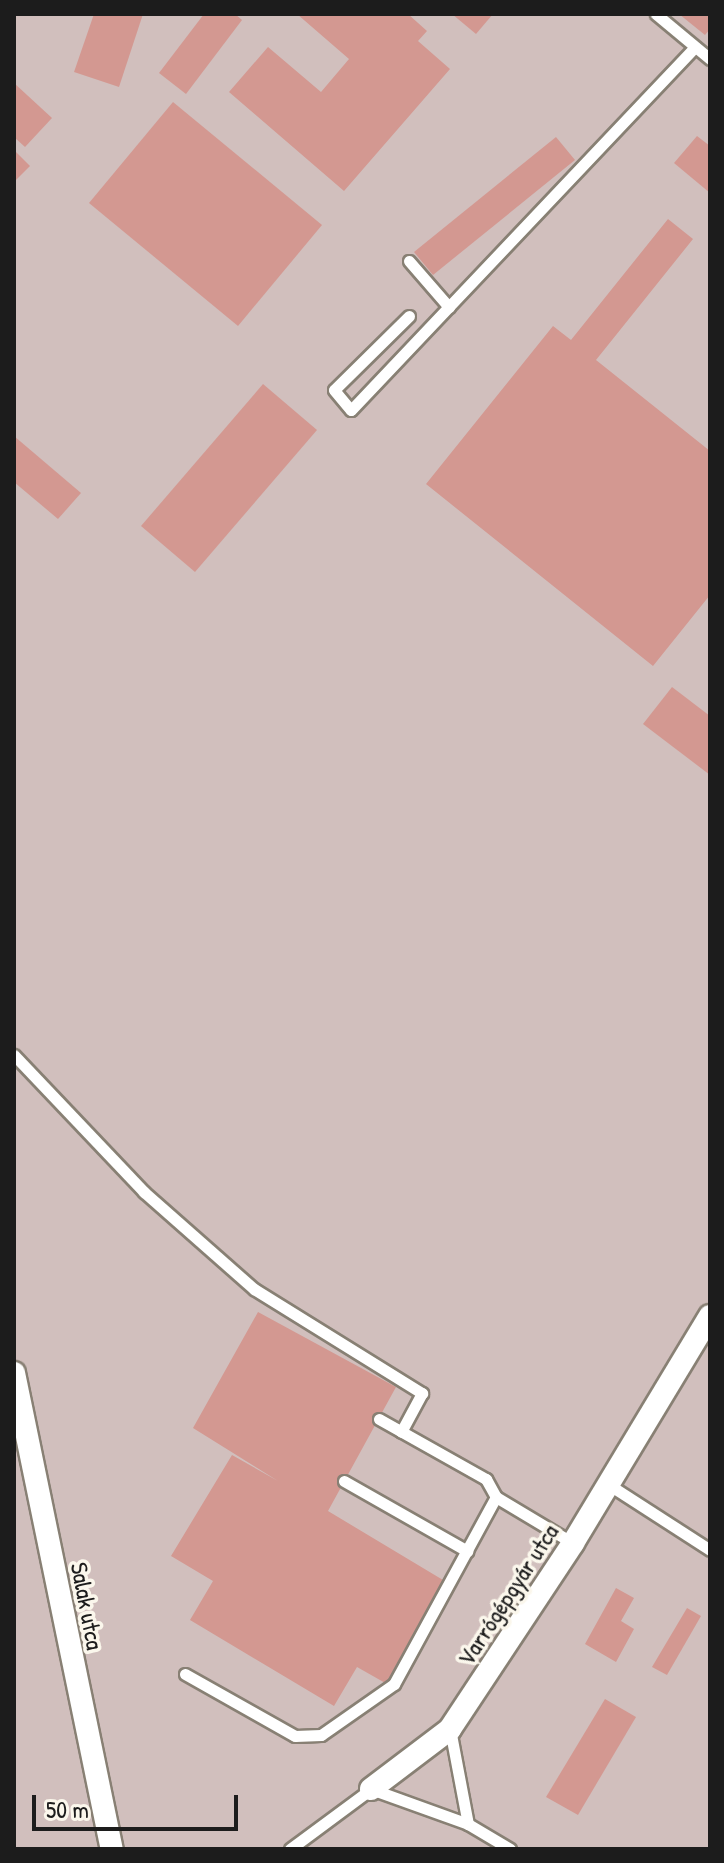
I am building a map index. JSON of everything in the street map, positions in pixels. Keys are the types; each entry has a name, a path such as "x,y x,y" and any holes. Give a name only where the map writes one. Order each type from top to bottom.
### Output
{"street":[{"name":"Varrógépgyár utca","path":"371,1789 450,1729 573,1543 707,1328"},
{"name":"Salak utca","path":"14,1373 112,1849"}],"lane":[{"path":"409,316 334,390 351,410 449,307 705,51 656,14"},
{"path":"409,261 449,307"},
{"path":"14,1055 144,1192 254,1289 422,1393 401,1432"},
{"path":"379,1419 486,1479 496,1497 573,1543"},
{"path":"344,1481 467,1551"},
{"path":"608,1484 710,1550"},
{"path":"185,1674 295,1736 321,1735 394,1684 496,1497"},
{"path":"450,1729 468,1824"},
{"path":"371,1789 468,1824 510,1849"},
{"name":"Varrógépgyár utca","path":"290,1849 371,1789"}],"shaded area":[{"path":"14,14 710,14 710,1849 14,1849"}],"building":[{"path":"94,14 143,14 119,87 74,72"},
{"path":"204,14 235,14 242,20 186,94 159,73"},
{"path":"297,14 408,14 427,31 418,41 450,69 344,191 229,92 268,47 321,92 349,59"},
{"path":"452,14 493,14 476,34"},
{"path":"679,14 710,14 710,29 705,35"},
{"path":"14,83 52,118 25,147 14,137"},
{"path":"173,102 322,225 238,326 89,203"},
{"path":"697,136 710,146 710,193 674,163"},
{"path":"556,137 575,160 433,275 414,252"},
{"path":"14,150 30,166 14,182"},
{"path":"668,219 693,239 596,360 710,451 710,595 653,666 426,484 553,326 571,340"},
{"path":"263,384 317,430 195,572 141,526"},
{"path":"14,436 81,493 58,519 14,482"},
{"path":"672,687 710,716 710,775 643,724"},
{"path":"258,1312 396,1387 328,1511 448,1583 387,1684 357,1667 334,1706 190,1620 213,1581 171,1556 232,1455 278,1481 193,1428"},
{"path":"616,1588 634,1598 621,1621 634,1629 616,1662 585,1644"},
{"path":"687,1608 701,1616 667,1675 652,1667"},
{"path":"605,1699 636,1717 578,1815 546,1797"}]}
